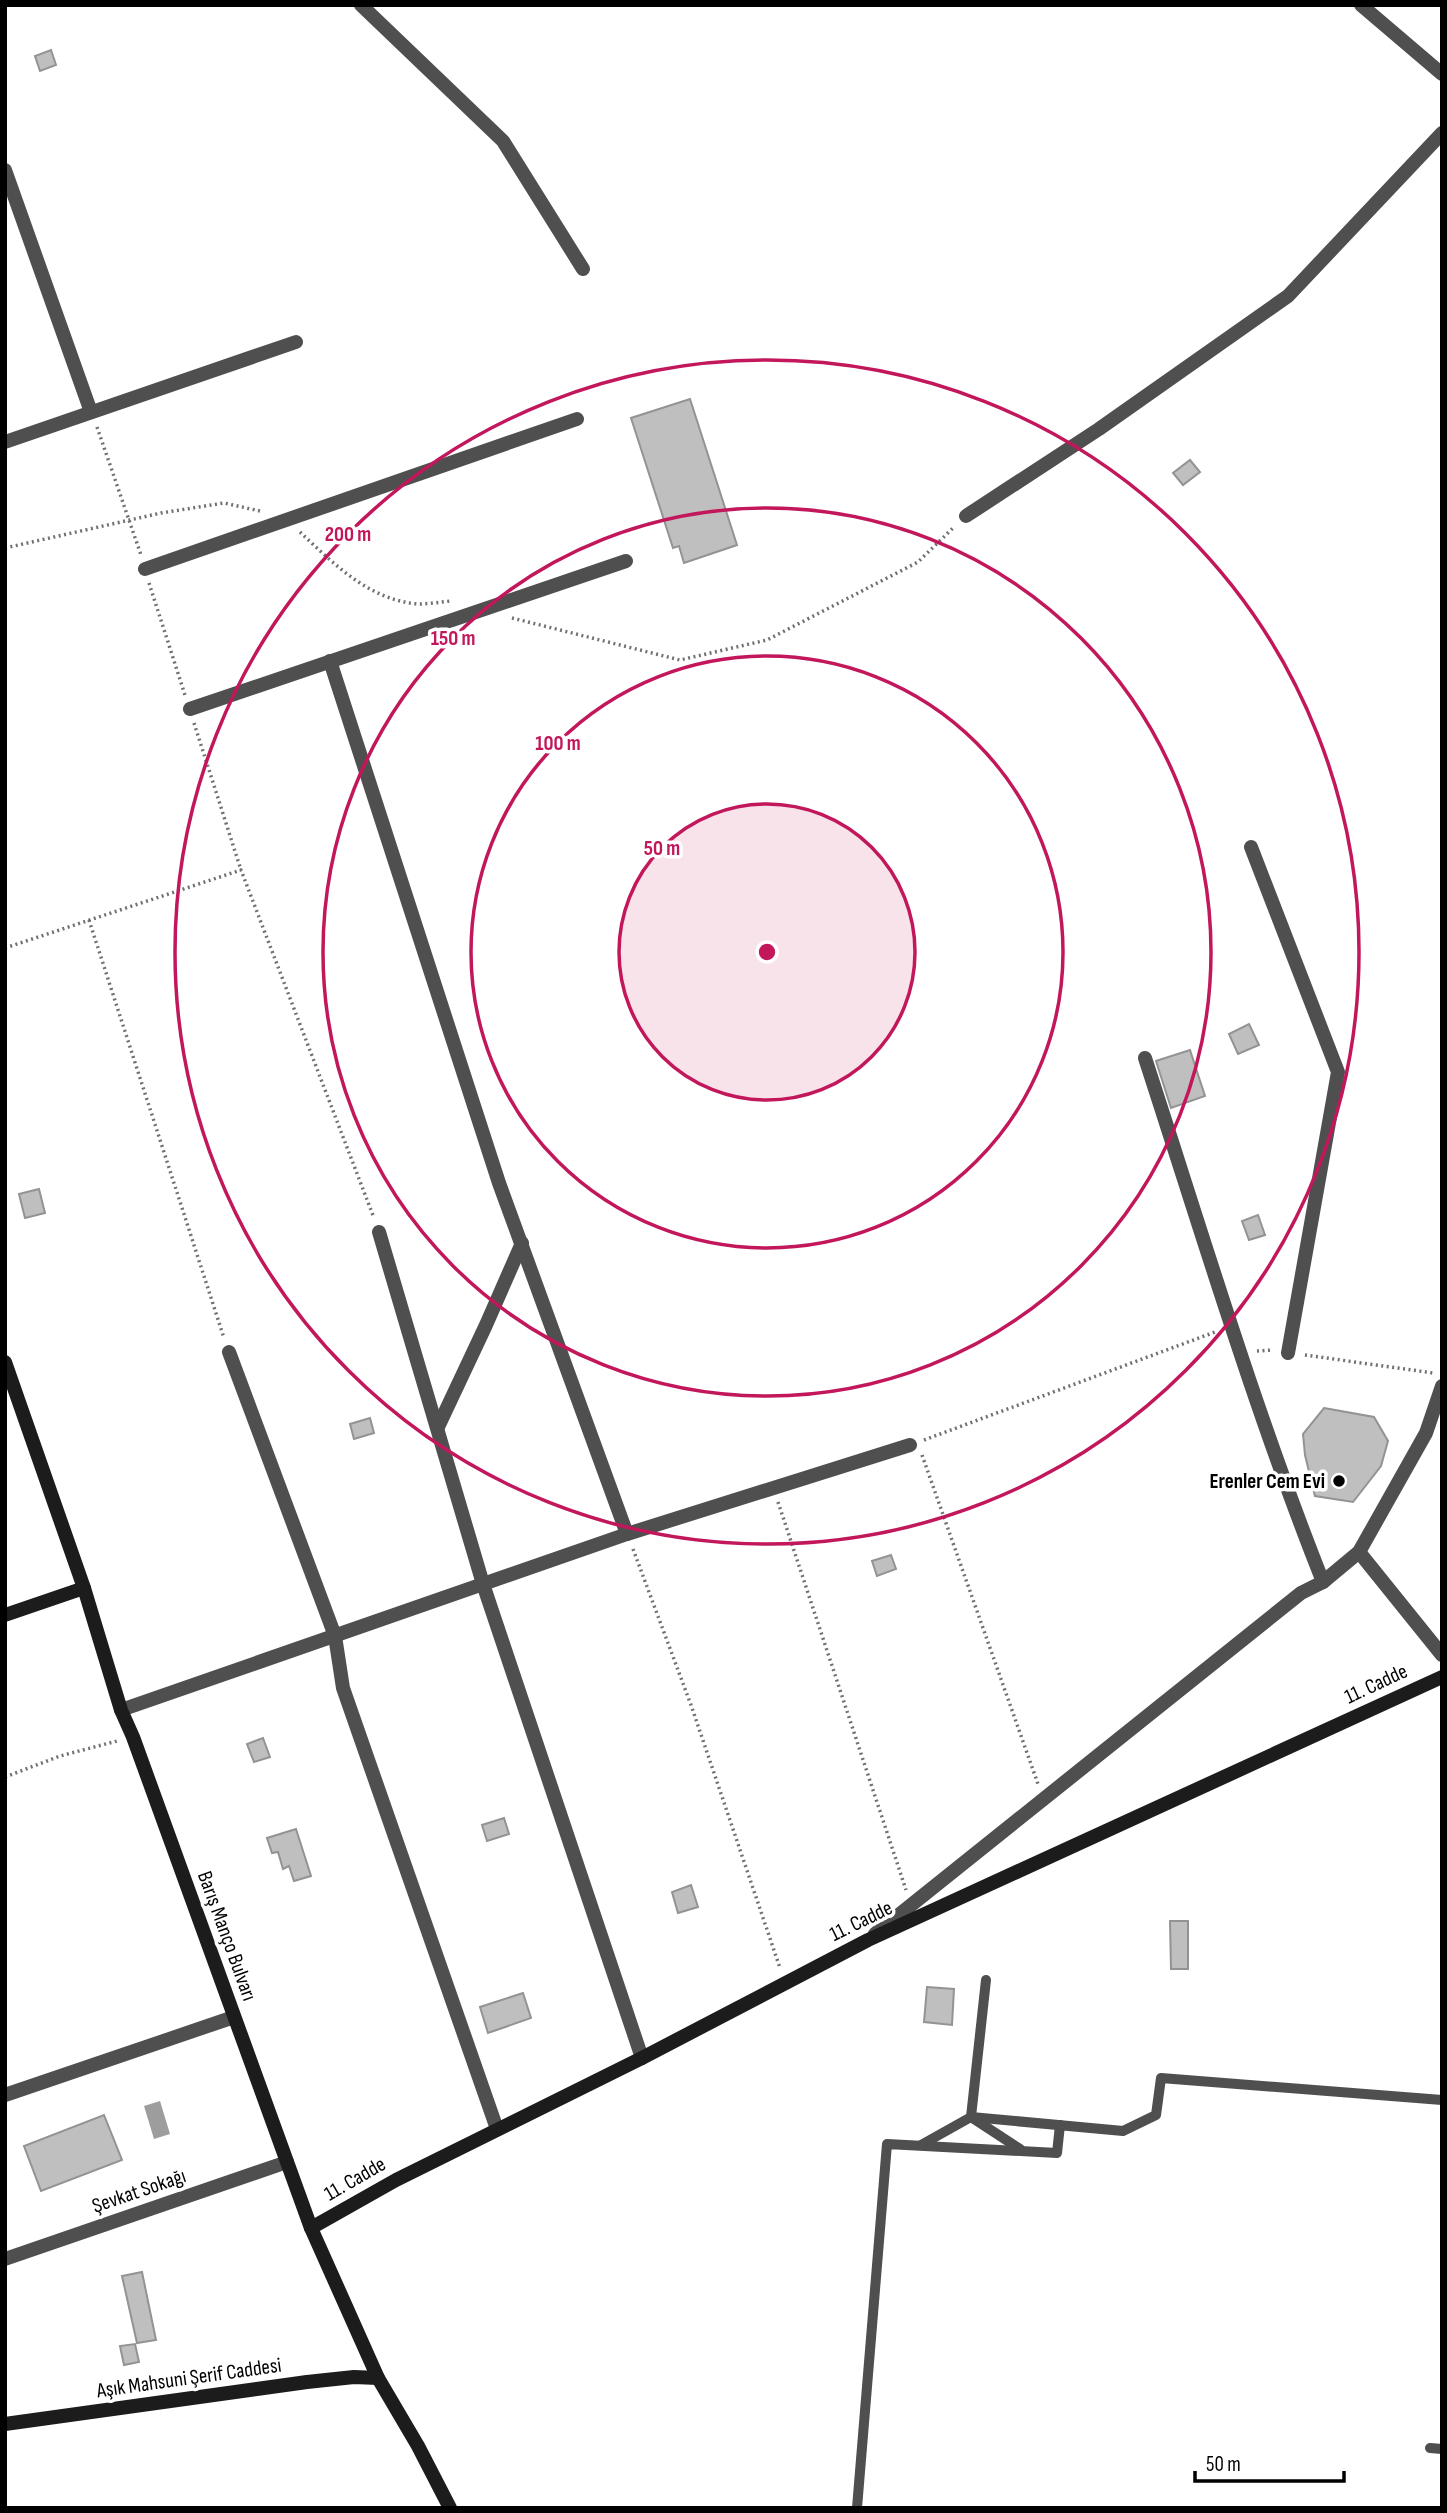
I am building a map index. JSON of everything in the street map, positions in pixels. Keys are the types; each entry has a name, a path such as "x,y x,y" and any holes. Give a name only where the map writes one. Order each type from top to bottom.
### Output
{"street":[{"path":"361,5 503,141 583,269"},
{"path":"1361,5 1442,74"},
{"path":"966,516 1099,429 1288,296 1442,133"},
{"path":"5,170 91,412"},
{"path":"5,442 296,342"},
{"path":"145,569 578,419"},
{"path":"190,709 626,561"},
{"path":"330,661 499,1183 627,1534"},
{"path":"1251,848 1338,1072 1288,1353"},
{"path":"1145,1058 1230,1326 1292,1506 1323,1582"},
{"path":"379,1232 484,1584 642,2058"},
{"path":"438,1427 522,1243"},
{"path":"229,1352 335,1636 343,1688 497,2129"},
{"name":"Barış Manço Bulvarı","path":"5,1362 84,1588 121,1710 311,2228 378,2378 450,2508"},
{"path":"868,1940 1301,1593 1323,1582 1359,1552 1426,1433 1441,1391"},
{"path":"121,1710 627,1534 914,1444"},
{"path":"1359,1552 1442,1656"},
{"path":"5,1615 84,1588"},
{"name":"11. Cadde","path":"311,2228 396,2180 642,2058 868,1940 1442,1677"},
{"path":"5,2095 234,2017"},
{"name":"Şevkat Sokağı","path":"5,2259 287,2162"},
{"name":"Aşık Mahsuni Şerif Caddesi","path":"5,2424 307,2382 354,2377 378,2378"}],"lane":[{"path":"971,2117 985,1980"},
{"path":"920,2146 971,2117 1123,2130 1156,2115 1161,2078 1442,2100"},
{"path":"971,2117 1023,2151"},
{"path":"857,2508 887,2144 1057,2153 1059,2125"},
{"path":"1430,2448 1442,2449"}],"path":[{"path":"91,412 129,520 241,870 379,1232"},
{"path":"5,548 129,520 224,503 288,520 345,574 379,594 418,604 455,601"},
{"path":"490,607 501,615 680,660 766,640 918,562 966,516"},
{"path":"5,948 241,870"},
{"path":"89,920 229,1352"},
{"path":"1043,1800 914,1444 1230,1326"},
{"path":"1240,1353 1269,1349 1442,1375"},
{"path":"774,1488 911,1905"},
{"path":"627,1534 691,1705 785,1983"},
{"path":"5,1777 60,1756 133,1737"}],"shaded area":[{"path":"160,2101 170,2134 154,2139 144,2106"}],"building":[{"path":"51,50 56,65 40,71 35,56"},
{"path":"690,399 737,545 684,563 679,546 673,548 631,418"},
{"path":"1190,460 1200,472 1183,485 1173,473"},
{"path":"1249,1024 1259,1045 1238,1054 1229,1034"},
{"path":"1190,1050 1205,1096 1171,1108 1156,1061"},
{"path":"39,1189 45,1213 25,1218 19,1194"},
{"path":"1258,1215 1265,1235 1249,1240 1242,1221"},
{"path":"1324,1408 1374,1417 1388,1441 1381,1466 1353,1502 1315,1496 1303,1434"},
{"path":"370,1418 374,1433 354,1439 350,1424"},
{"path":"891,1555 896,1569 877,1576 872,1561"},
{"path":"263,1738 270,1757 254,1762 247,1744"},
{"path":"504,1818 509,1834 487,1841 482,1825"},
{"path":"296,1829 311,1876 294,1881 289,1866 283,1869 278,1852 272,1853 267,1838"},
{"path":"691,1885 698,1907 678,1913 672,1892"},
{"path":"1170,1921 1188,1921 1188,1969 1171,1969"},
{"path":"927,1987 954,1989 952,2025 924,2022"},
{"path":"523,1993 531,2018 488,2033 480,2007"},
{"path":"104,2115 122,2160 41,2191 24,2146"},
{"path":"142,2272 156,2340 137,2343 122,2276"},
{"path":"135,2344 139,2362 124,2365 120,2346"}],"place":[{"name":"Erenler Cem Evi","path":"1339,1481"}]}
